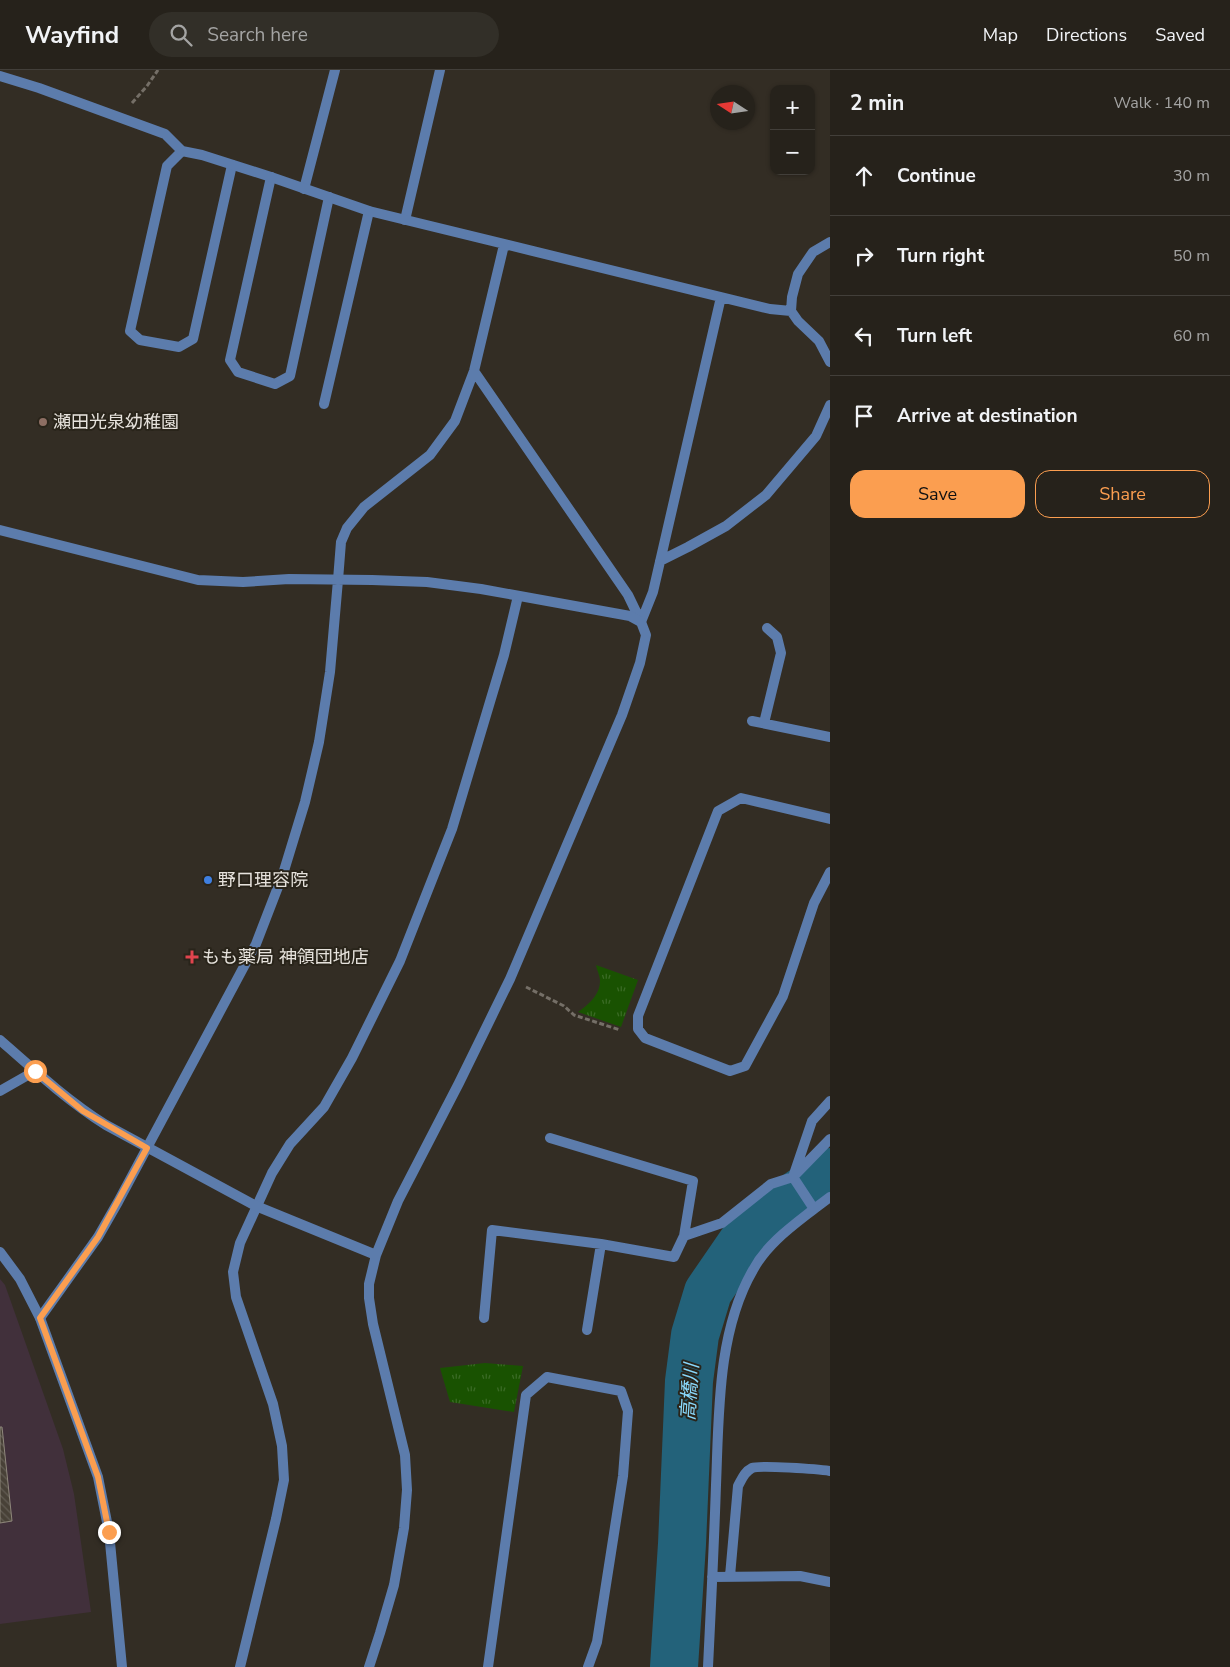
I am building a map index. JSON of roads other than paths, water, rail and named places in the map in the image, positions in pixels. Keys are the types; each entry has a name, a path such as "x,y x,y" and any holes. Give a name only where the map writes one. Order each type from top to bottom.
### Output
{"street":[{"path":"304,188 335,70"},
{"path":"405,220 440,70"},
{"path":"0,76 40,88 165,134 182,151 271,177 369,211 770,309 791,312"},
{"path":"182,151 167,166 130,331 140,340 179,347 193,339 232,165"},
{"path":"271,177 230,360 238,372 275,384 290,376 329,197"},
{"path":"324,404 369,211"},
{"path":"830,242 813,252 798,274 792,297 791,312 819,341 830,362"},
{"path":"40,1318 98,1237 256,944 283,874 306,802 319,742 330,672 341,542 347,528 364,507 430,455 455,421 474,372 504,245"},
{"path":"641,622 653,592 721,297"},
{"path":"369,1667 394,1585 404,1528 407,1490 405,1455 373,1324 369,1298 369,1284 376,1255 398,1201 510,979 622,715 640,662 646,635 628,595 474,372"},
{"path":"660,561 726,526 766,495 816,436 830,405"},
{"path":"0,530 198,580 243,582 289,579 427,582 481,589 630,616 641,622"},
{"path":"240,1667 284,1480 282,1446 273,1404 236,1297 233,1272 240,1243 272,1173 290,1144 324,1107 352,1058 400,961 452,829 504,654 518,596"},
{"path":"764,724 782,653 777,637 767,628"},
{"path":"752,721 830,737"},
{"path":"830,819 741,798 718,811 638,1016 638,1029 645,1038 730,1071 745,1066 782,996 814,903 830,872"},
{"path":"0,1040 83,1111 147,1148 256,1206 376,1255"},
{"path":"0,1091 35,1071"},
{"path":"794,1179 812,1121 830,1101"},
{"path":"484,1318 492,1230 601,1244 674,1257 684,1236 693,1181 550,1138"},
{"path":"684,1236 722,1223 771,1184 794,1179 830,1139"},
{"path":"794,1179 814,1209"},
{"path":"708,1667 720,1406 727,1344 736,1305 753,1269 778,1237 830,1196"},
{"path":"587,1330 601,1244"},
{"path":"0,1252 20,1279 40,1318 98,1477 109,1532 122,1667"},
{"path":"488,1667 526,1395 547,1377 621,1391 628,1411 623,1476 611,1554 597,1642 588,1667"},
{"path":"730,1576 738,1486 743,1475 754,1468 830,1471"},
{"path":"712,1576 800,1576 830,1582"}],"waterway":[{"name":"高橋川","path":"674,1667 682,1544 689,1381 695,1335 708,1292 743,1241 783,1204 830,1172"}],"place":[{"name":"瀬田光泉幼稚園","path":"43,422"},
{"name":"野口理容院","path":"208,880"},
{"name":"もも薬局 神領団地店","path":"192,957"}]}
